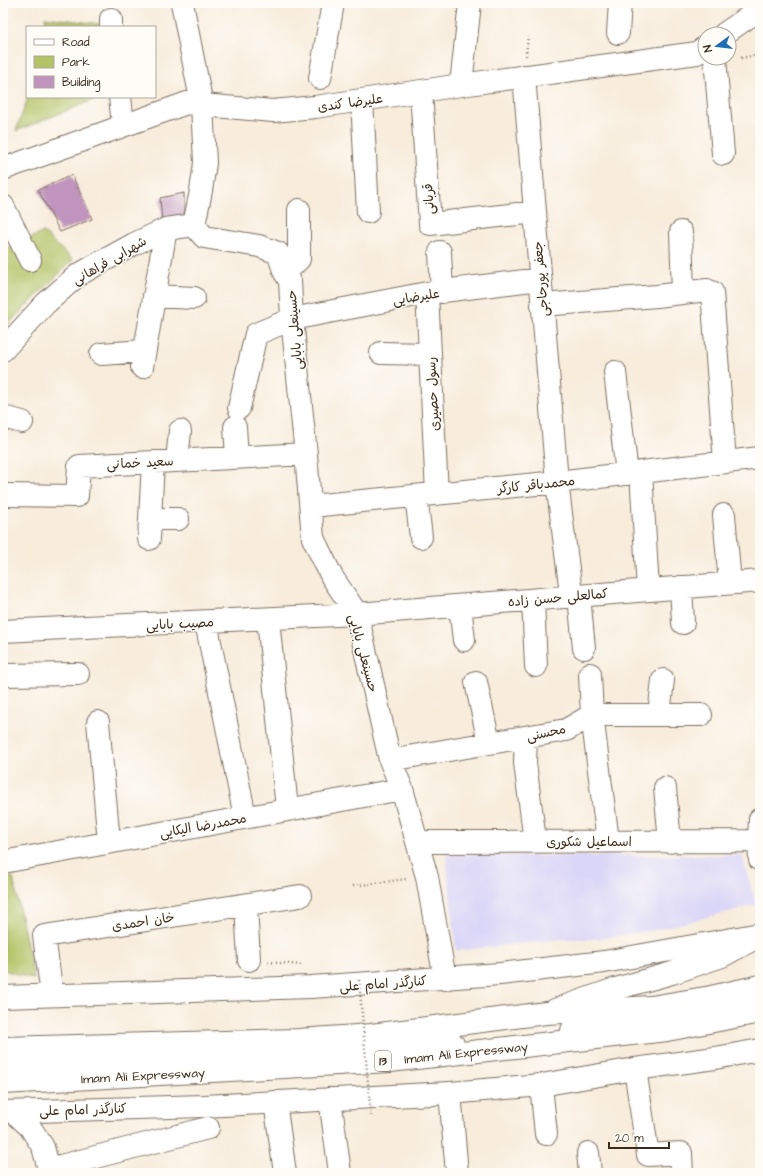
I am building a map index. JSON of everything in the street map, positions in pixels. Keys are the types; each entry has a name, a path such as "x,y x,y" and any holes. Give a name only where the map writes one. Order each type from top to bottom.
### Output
{"main road":[{"path":"182,3 202,105 205,163 194,225"},
{"path":"320,78 333,3"},
{"path":"461,85 470,3"},
{"path":"618,33 620,3"},
{"path":"733,26 752,10"},
{"name":"علیرضا کندی","path":"3,169 187,103 273,111 315,107 697,52"},
{"path":"716,66 723,154"},
{"name":"جعفر پورحاجی","path":"524,76 556,482 584,648"},
{"name":"قربانی","path":"421,92 430,224 535,212"},
{"path":"120,98 124,125"},
{"path":"362,100 368,212"},
{"path":"3,206 30,260"},
{"path":"287,277 299,259 299,210"},
{"name":"شهرابی فراهانی","path":"3,350 45,304 78,275 134,244 166,229 194,225"},
{"name":"حسینعلی بابایی","path":"194,225 204,236 259,246 278,254 287,277 306,454 313,538 332,577 357,614 390,760 402,789 427,877 445,979"},
{"path":"101,354 143,359 166,229"},
{"path":"681,232 683,292"},
{"name":"رسول حصیری","path":"421,537 426,495 430,354 440,252"},
{"name":"علیرضایی","path":"237,458 237,417 256,334 292,319 435,293 540,279"},
{"path":"542,305 683,292 710,291 725,462"},
{"path":"154,296 194,298"},
{"path":"381,353 430,354"},
{"path":"614,372 634,473 648,590"},
{"path":"177,461 180,431"},
{"name":"سعید خمانی","path":"3,495 77,496 79,466 306,454"},
{"name":"محمدباقر کارگر","path":"311,506 556,482 760,458"},
{"path":"153,462 150,529 178,519"},
{"path":"724,515 730,583"},
{"name":"کمالعلی حسن زاده","path":"357,614 533,600 574,590 648,590 760,581"},
{"path":"681,587 683,623"},
{"path":"533,600 536,666"},
{"path":"460,606 464,640"},
{"name":"مصیب بابایی","path":"3,631 357,614"},
{"path":"268,618 288,809"},
{"path":"206,622 245,817"},
{"path":"3,675 78,674"},
{"path":"590,674 592,715 608,841"},
{"path":"659,715 663,680"},
{"path":"476,682 489,743"},
{"name":"محسنی","path":"390,760 566,730 592,715 701,715"},
{"path":"98,722 109,842"},
{"path":"526,737 526,764 535,841"},
{"path":"665,788 670,842"},
{"name":"محمدرضا الیکایی","path":"3,862 402,789"},
{"path":"760,819 760,847"},
{"name":"اسماعیل شکوری","path":"417,842 608,841 670,842 760,847"},
{"name":"خان احمدی","path":"52,995 44,936 300,896"},
{"path":"246,905 249,960"},
{"path":"546,1013 612,990 672,973 722,956 760,935"},
{"name":"کنارگذر امام علی","path":"5,995 311,988 445,979 604,962 760,935"},
{"name":"13","path":"3,1048 299,1040 371,1035 546,1013 651,1007 711,997 760,986"},
{"path":"3,1066 295,1056 493,1041 704,1012 760,997"},
{"name":"Imam Ali Expressway","path":"3,1083 390,1061 667,1030 760,1012"},
{"name":"کنارگذر امام علی","path":"8,1112 275,1102 450,1093 541,1085 760,1050"},
{"path":"635,1069 648,1155 682,1163"},
{"path":"541,1085 546,1134"},
{"path":"450,1093 457,1173"},
{"path":"330,1099 340,1173"},
{"path":"275,1102 285,1173"},
{"path":"8,1112 30,1127 43,1147 49,1171 208,1128"}],"path":[{"path":"741,58 760,54"},
{"path":"353,886 427,877"},
{"path":"359,980 371,1116"}],"shaded area":[{"path":"446,854 551,856 742,855 756,905 664,928 599,939 560,939 456,951"}],"green space":[{"path":"45,17 100,24 100,26 47,26"},
{"path":"28,98 98,98 16,131"},
{"path":"43,232 73,260 4,328 3,245 10,248"},
{"path":"13,877 34,979 3,970 3,879"}],"building":[{"path":"72,175 92,219 60,232 38,190"},
{"path":"184,193 184,218 162,222 160,198"}]}
